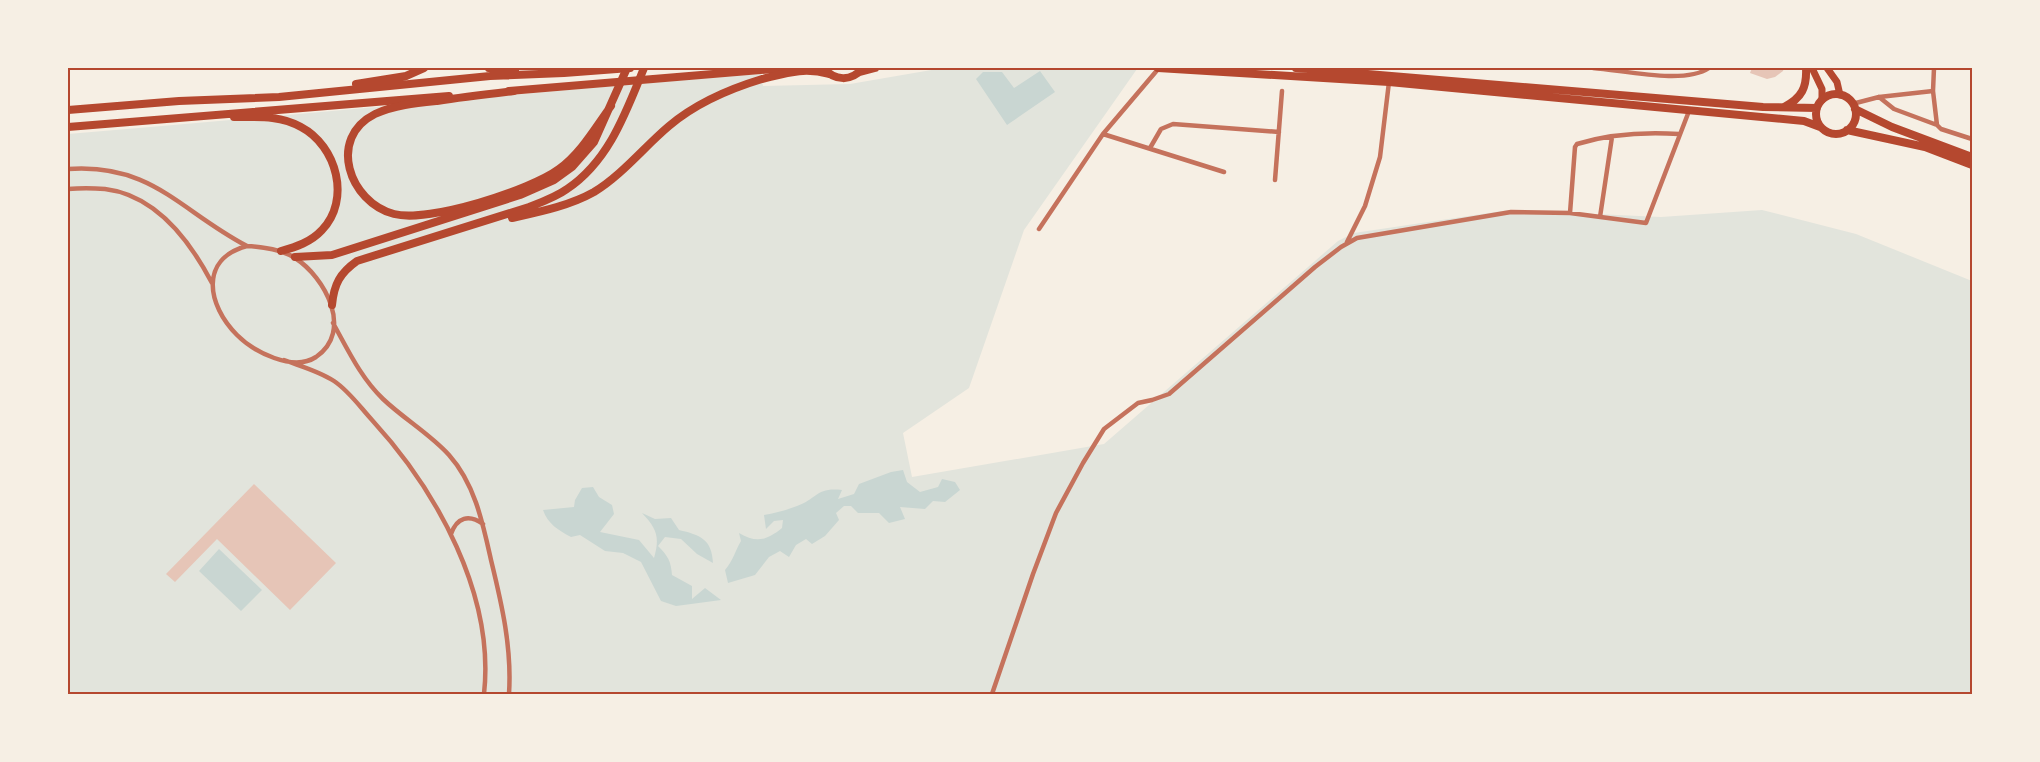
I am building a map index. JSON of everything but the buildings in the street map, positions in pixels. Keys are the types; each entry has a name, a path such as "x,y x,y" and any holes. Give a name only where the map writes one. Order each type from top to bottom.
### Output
{"highway":[{"path":"295,257 332,255 520,195 563,175 580,159 599,134 628,68"},
{"path":"332,305 338,279 357,261 529,207 571,186 601,156 614,136 644,68"},
{"path":"461,229 572,202 605,184 675,121 694,107 720,94 784,74 824,69"},
{"path":"514,91 400,105 366,119 355,134 348,152 349,169 356,187 370,202 387,212 404,216 424,216 464,207 532,184 558,170 578,152 611,106"}],"main road":[{"path":"326,93 346,85 406,75 424,68"},
{"path":"489,68 522,74"},
{"path":"68,110 326,93 522,74 628,68"},
{"path":"68,126 786,68"},
{"path":"824,69 844,78 860,70 875,68"},
{"path":"1159,68 1389,82 1804,121 1830,134 1847,130 1854,121 1854,106"},
{"path":"1296,68 1782,108 1817,108"},
{"path":"1782,108 1800,97 1806,79 1806,68"},
{"path":"1812,68 1822,89 1822,100"},
{"path":"1827,68 1836,82 1840,95 1854,106 1892,127 1972,157"},
{"path":"1820,127 1817,121 1817,108 1822,100 1827,96 1840,95"},
{"path":"193,116 260,116 279,119 304,128 313,135 332,160 338,182 337,204 333,213 318,234 299,246 281,251"},
{"path":"1847,130 1925,147 1972,165"}],"street":[{"path":"1039,229 1103,134 1159,68"},
{"path":"1593,68 1612,68 1667,76 1686,75 1709,68"},
{"path":"1934,68 1933,91 1937,125"},
{"path":"1347,242 1365,206 1380,157 1389,82"},
{"path":"1275,180 1282,91"},
{"path":"1854,106 1879,97 1933,91"},
{"path":"1879,97 1894,109 1972,139"},
{"path":"992,694 1056,513 1104,429 1138,403 1169,394 1347,242 1363,237 1511,212 1570,213 1646,223 1689,111"},
{"path":"1150,148 1161,129 1173,124 1279,132"},
{"path":"1570,213 1576,145 1612,137 1659,133 1679,134"},
{"path":"1103,134 1224,172"},
{"path":"1600,217 1612,137"},
{"path":"68,169 95,168 131,175 156,186 227,236 247,246 281,251 295,257 324,286 332,305 332,340 324,351 313,359 300,362 284,360"},
{"path":"68,189 107,189 123,193 156,211 181,234 198,256 213,285"},
{"path":"247,246 232,250 218,262 214,272 214,296 222,314 236,334 262,352 332,380 353,398 397,449 420,482 451,534 469,578 481,622 486,654 484,694"},
{"path":"333,323 358,368 381,398 449,456 470,489 483,524 505,616 510,669 509,694"},
{"path":"451,534 458,521 465,517 483,524"}],"shaded area":[{"path":"943,68 1137,69 1024,230 969,388 903,433 912,477 1104,444 1338,241 1354,233 1509,210 1661,217 1762,210 1856,234 1972,281 1972,694 68,694 68,134 761,74 763,86 850,84"},
{"path":"1040,71 1055,92 1007,125 976,79 983,72 1002,72 1014,88"},
{"path":"903,470 907,482 920,492 938,487 942,479 955,482 960,490 945,502 933,501 925,509 900,507 905,519 889,523 879,513 858,513 851,506 844,506 836,513 839,520 825,536 812,544 806,539 796,545 789,557 780,551 769,557 755,575 728,583 725,570 741,541 739,533 761,539 771,536 782,528 783,520 774,521 766,529 764,515 797,506 827,490 842,490 838,499 854,494 859,484"},
{"path":"593,487 599,497 612,505 614,514 600,532 639,540 654,558 657,544 656,534 642,513 655,519 671,518 679,530 704,539 710,548 713,563 697,554 681,539 665,537 658,546 668,559 672,575 692,586 692,599 705,588 721,600 676,606 661,601 641,562 623,553 605,551 580,535 571,537 551,523 543,510 574,507 582,488"},
{"path":"219,549 262,590 241,611 199,571"}]}
